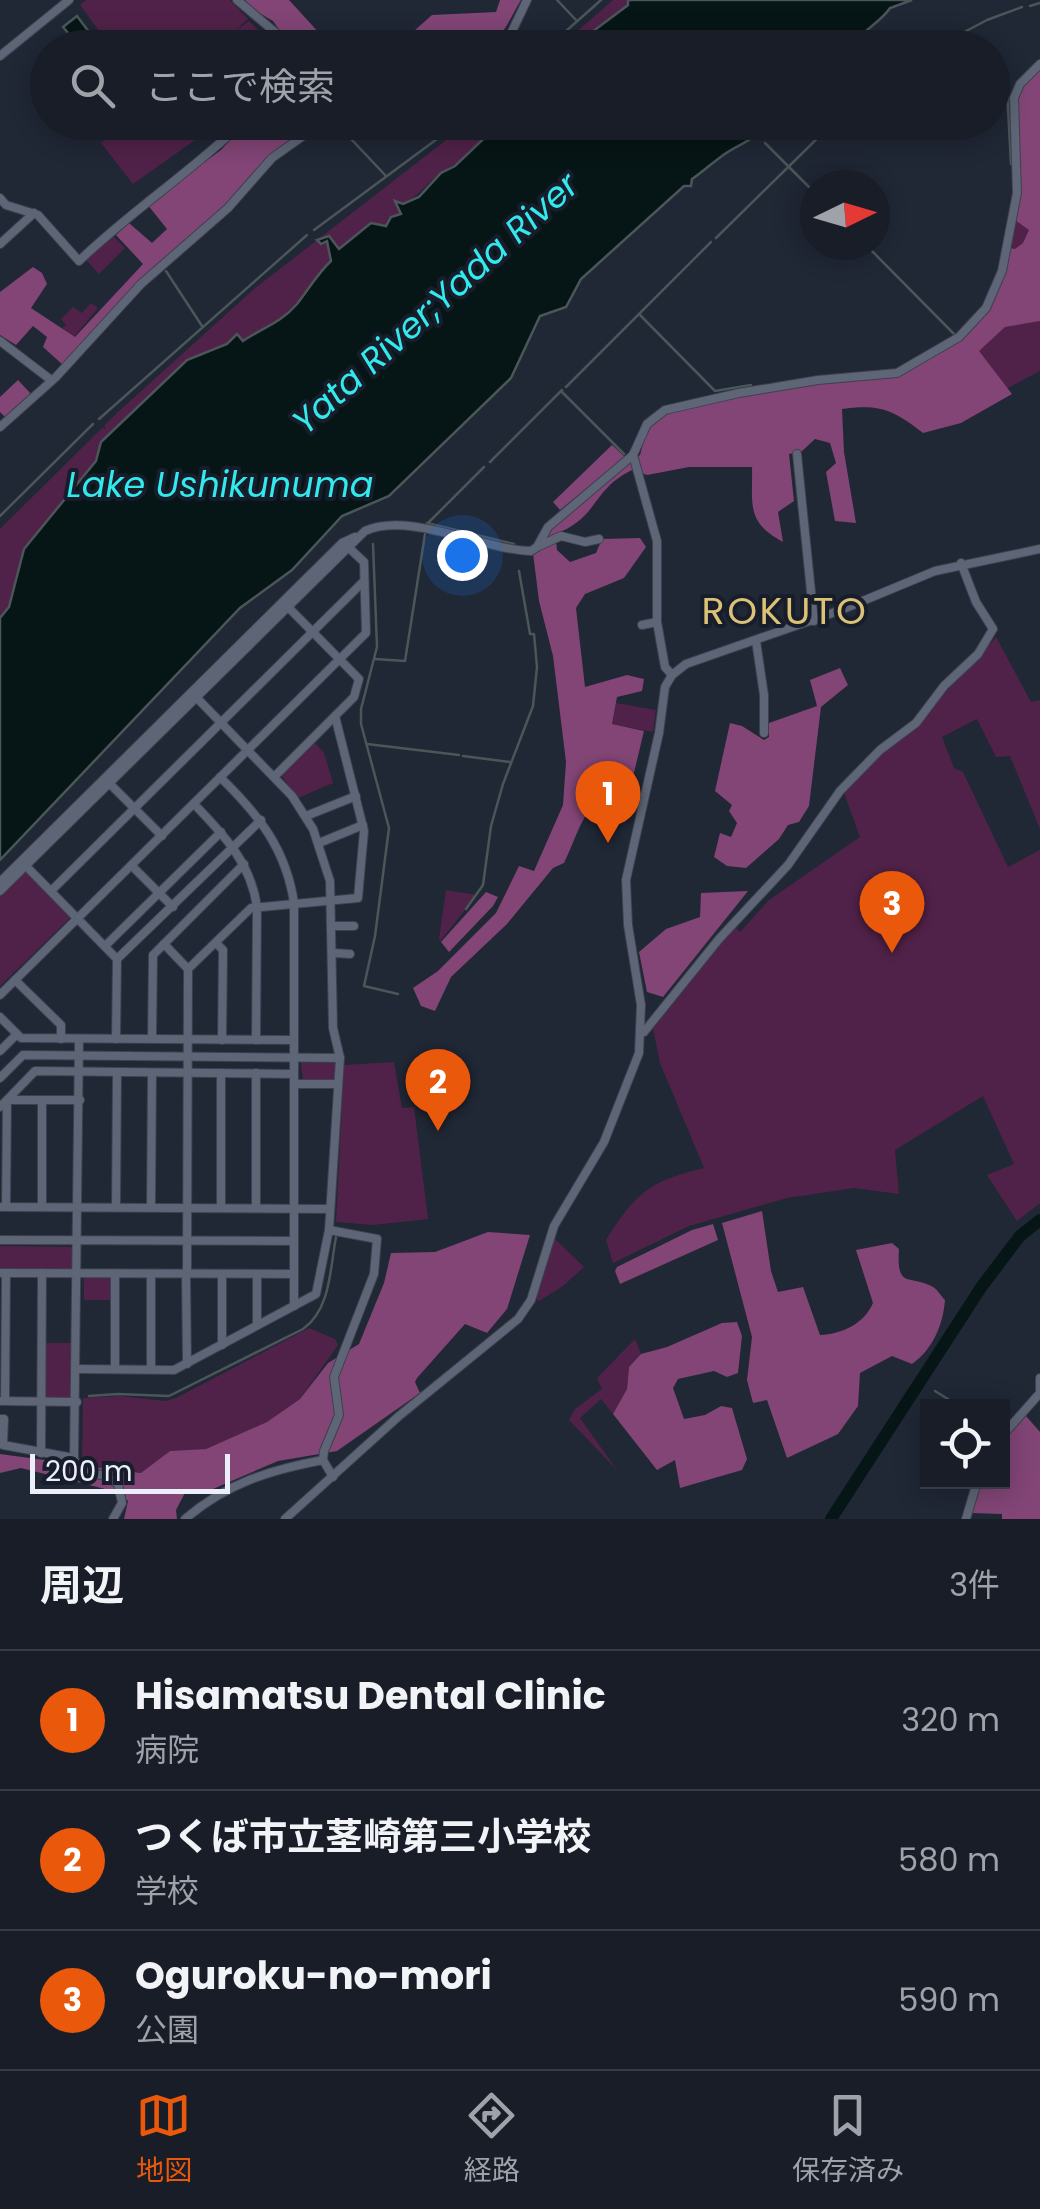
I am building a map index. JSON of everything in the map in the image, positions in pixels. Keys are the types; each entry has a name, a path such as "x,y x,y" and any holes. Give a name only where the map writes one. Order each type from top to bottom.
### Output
{"street":[{"path":"32,30 69,0"},
{"path":"238,0 273,30"},
{"path":"513,30 527,0"},
{"path":"0,56 30,32"},
{"path":"537,547 548,527 633,455 648,424 665,410 770,388 897,372 958,337 974,322 1000,280 1018,192 1014,98 1020,84 1040,64"},
{"path":"0,198 6,204 34,213 79,261 180,173 226,140"},
{"path":"2,421 50,380 140,284 228,208 272,158 298,140"},
{"path":"0,244 34,213"},
{"path":"1,344 50,380"},
{"path":"797,454 814,621"},
{"path":"633,455 657,541 657,622 665,667 672,674"},
{"path":"0,882 342,543 374,527 393,526 460,535 524,551 561,536 578,541 600,539"},
{"path":"0,891 359,536"},
{"path":"0,996 366,633 364,562 348,546"},
{"path":"286,1519 399,1416 518,1319 531,1300 554,1226 594,1164 635,1067 642,1020 628,925 626,880 659,733 665,687 672,674 686,664 814,621 926,574 1039,547"},
{"path":"644,1032 719,939 788,865 848,783 880,750 916,722 944,686 978,654 994,629 976,602 961,563"},
{"path":"51,891 365,581"},
{"path":"275,776 354,697 359,679 288,607"},
{"path":"642,626 657,622"},
{"path":"756,640 764,695 764,732"},
{"path":"77,1369 174,1370 316,1294 329,1230 340,1058 333,1028 333,900 319,843 306,816 275,776 196,698"},
{"path":"188,970 250,909 358,898 365,844 363,825 335,716"},
{"path":"220,778 262,820 285,863 294,903 294,1306"},
{"path":"110,783 162,836"},
{"path":"306,816 356,796"},
{"path":"194,804 234,847 244,864 257,907 256,1040"},
{"path":"116,1039 118,959 262,820"},
{"path":"319,843 363,825"},
{"path":"105,946 221,832"},
{"path":"152,1040 153,955 244,864"},
{"path":"26,866 118,959"},
{"path":"132,866 173,908"},
{"path":"333,926 354,926"},
{"path":"216,943 223,950 222,1040"},
{"path":"164,944 188,970 186,1364"},
{"path":"334,953 350,954"},
{"path":"15,980 60,1026 61,1039"},
{"path":"0,1018 21,1038 294,1040"},
{"path":"0,1051 16,1034"},
{"path":"79,1039 74,1458 78,1470 106,1476 118,1484 122,1503 113,1519"},
{"path":"0,1078 23,1055 340,1058"},
{"path":"330,1209 3,1207 3,1103 35,1071 256,1074 337,1084"},
{"path":"116,1207 117,1073"},
{"path":"151,1208 152,1073"},
{"path":"221,1073 222,1208"},
{"path":"256,1074 256,1208"},
{"path":"42,1100 42,1207"},
{"path":"3,1103 80,1100"},
{"path":"329,1230 377,1239 374,1274 334,1377 339,1416 324,1460 334,1477"},
{"path":"0,1240 293,1241"},
{"path":"76,1402 3,1401 3,1273 294,1274"},
{"path":"41,1453 42,1273"},
{"path":"115,1369 116,1274"},
{"path":"150,1370 151,1274"},
{"path":"222,1274 222,1345"},
{"path":"257,1274 257,1326"},
{"path":"1010,1427 1040,1392 1040,1378"},
{"path":"0,1420 4,1420 3,1445 74,1458"},
{"path":"185,1519 244,1480 324,1460"},
{"path":"966,1519 975,1489"}],"shaded area":[{"path":"86,0 230,0 248,19 236,30 98,30 80,5"},
{"path":"245,0 289,0 316,30 279,30 273,21"},
{"path":"500,0 521,0 504,30 415,30 432,15 496,12"},
{"path":"613,0 628,0 594,30 579,30"},
{"path":"249,21 258,30 237,30"},
{"path":"1040,68 1040,321 1005,327 979,351 1012,394 961,423 923,433 886,410 842,409 844,452 856,523 835,521 826,472 836,463 830,443 815,439 801,452 789,454 794,501 778,512 783,542 757,519 752,501 752,467 689,467 647,475 632,470 609,486 580,520 555,534 557,550 570,562 596,553 602,539 640,538 646,547 624,578 585,594 576,608 585,687 627,675 644,679 642,691 617,697 612,724 644,731 631,785 604,795 595,804 564,863 553,868 507,924 451,977 435,1011 421,1006 413,988 438,971 496,913 519,866 534,871 563,805 566,762 553,656 539,601 533,553 550,529 640,455 647,429 662,415 718,399 821,383 885,378 959,340 985,315 1005,274 1009,248 1023,243 1029,230 1015,220 1017,97"},
{"path":"105,140 195,140 133,184 101,143"},
{"path":"231,140 289,140 270,155 240,194 119,302 63,365 43,347 47,337 33,326 16,345 0,335 0,292 33,267 42,273 47,284 31,308 75,337 143,264 116,235 129,223 152,243 167,229 147,204"},
{"path":"446,140 486,140 398,205 401,214 386,226 371,223 338,249 328,236 320,241 330,244 332,261 281,321 243,341 237,334 227,344 187,360 101,442 96,461 24,549 9,607 0,618 0,529 117,413 254,289"},
{"path":"1016,210 1040,231 1040,371 1000,392 959,340 985,315 996,294"},
{"path":"111,234 125,248 99,274 86,260"},
{"path":"91,303 98,308 74,337 62,328 66,325 61,319 73,307 82,313"},
{"path":"18,380 31,394 6,418 0,412 0,397"},
{"path":"612,445 625,457 560,510 553,502"},
{"path":"996,637 1031,702 1040,700 1040,829 1010,756 996,757 977,719 942,737 954,768 963,772 1008,867 1040,850 1040,1203 1017,1221 987,1175 1014,1164 983,1096 895,1150 899,1194 854,1188 787,1198 689,1226 613,1263 606,1240 636,1200 657,1184 704,1168 660,1063 653,1029 735,926 740,932 769,900 860,837 844,793"},
{"path":"840,668 848,685 821,707 809,806 799,822 788,825 779,839 746,868 727,866 714,857 720,833 731,837 737,823 729,811 732,805 715,791 730,723 764,740 769,737 769,723 817,706 810,680"},
{"path":"616,703 656,710 653,732 612,724"},
{"path":"314,742 324,753 333,783 298,798 281,775"},
{"path":"25,870 72,916 0,986 0,894"},
{"path":"446,890 477,895 440,941 439,939"},
{"path":"748,891 663,997 647,992 639,952 666,929 700,917 701,893"},
{"path":"486,892 498,897 493,906 449,952 441,942"},
{"path":"394,1062 402,1108 414,1107 428,1219 373,1225 336,1222 344,1065"},
{"path":"301,1063 335,1063 334,1082 303,1082"},
{"path":"762,1211 778,1292 803,1287 820,1335 851,1326 864,1317 873,1303 856,1250 892,1243 899,1249 902,1276 933,1287 945,1300 936,1336 919,1358 912,1364 892,1356 860,1373 858,1406 838,1434 787,1458 767,1400 753,1403 747,1380 752,1337 722,1223"},
{"path":"713,1224 718,1240 620,1284 617,1267 692,1230"},
{"path":"488,1232 530,1235 507,1309 487,1333 465,1324 417,1378 420,1393 337,1451 278,1461 206,1492 186,1491 176,1510 177,1519 124,1519 128,1501 117,1492 21,1468 0,1473 0,1454 141,1473 170,1451 206,1449 267,1422 300,1399 328,1363 359,1344 384,1283 391,1253 435,1252"},
{"path":"554,1238 584,1267 539,1301 536,1298"},
{"path":"0,1246 70,1247 74,1266 0,1269"},
{"path":"84,1277 110,1277 110,1300 84,1300"},
{"path":"737,1322 742,1336 738,1373 727,1377 714,1371 678,1379 673,1388 684,1419 705,1415 721,1406 732,1408 747,1459 742,1470 680,1488 675,1460 657,1470 613,1414 627,1389 629,1367 641,1354 722,1323"},
{"path":"309,1328 335,1339 338,1345 300,1399 267,1422 206,1449 170,1451 142,1473 82,1464 83,1398 176,1398"},
{"path":"635,1339 641,1354 629,1367 627,1389 613,1414 601,1399 580,1418 617,1470 569,1420 575,1409 602,1389 597,1378"},
{"path":"44,1343 74,1343 71,1399 44,1397"},
{"path":"1026,1416 1040,1432 1040,1519 1002,1519 1002,1514 971,1513 978,1489 1010,1489 1010,1433"}],"water":[{"path":"628,0 912,0 890,8 867,30 595,30 628,5"},
{"path":"77,16 88,30 66,30 63,27"},
{"name":"Lake Ushikunuma","path":"482,140 749,140 692,179 691,186 684,186 581,279 566,307 540,316 511,378 389,496 342,516 292,570 240,608 0,860 0,618 9,607 24,549 96,461 101,442 187,360 227,344 237,334 243,341 291,311 331,261 327,241 321,244 317,240 329,236 339,249 371,223 386,226 391,217 401,214 395,201 403,204 419,197 441,173 455,166"},
{"path":"440,1079 444,1104 429,1106 425,1081"}],"waterway":[{"path":"557,0 576,20"},
{"path":"567,30 601,0"},
{"path":"1030,6 1040,3"},
{"path":"968,30 1022,7"},
{"path":"352,140 386,176"},
{"path":"314,230 436,140"},
{"path":"716,238 816,140"},
{"path":"1010,140 1011,164"},
{"path":"765,143 800,178"},
{"path":"99,419 307,235"},
{"path":"566,387 711,242"},
{"path":"881,260 955,335"},
{"path":"166,271 202,326"},
{"path":"640,315 715,391 751,385"},
{"path":"490,462 562,390"},
{"path":"562,392 624,454"},
{"path":"0,516 93,424"},
{"path":"429,522 484,467"},
{"path":"427,523 514,544"},
{"path":"375,659 405,661 425,534"},
{"path":"373,544 377,647 361,709 361,724 389,828 375,936 364,986 398,994"},
{"path":"466,909 483,885 491,826 533,706 537,667 534,634 530,634 519,571"},
{"path":"367,744 459,755"},
{"path":"463,756 510,762"},
{"path":"831,1519 982,1286 1020,1236 1040,1220"},
{"path":"89,1396 169,1396 303,1329 324,1299 336,1237"},
{"path":"935,1391 948,1399"}],"place":[{"name":"Hisamatsu Dental Clinic","path":"608,843"},
{"name":"Oguroku-no-mori","path":"892,953"},
{"name":"つくば市立茎崎第三小学校","path":"438,1131"}],"district":[{"name":"ROKUTO","path":"785,610"}],"water label":[{"name":"Yata River;Yada River","path":"435,303"}]}
